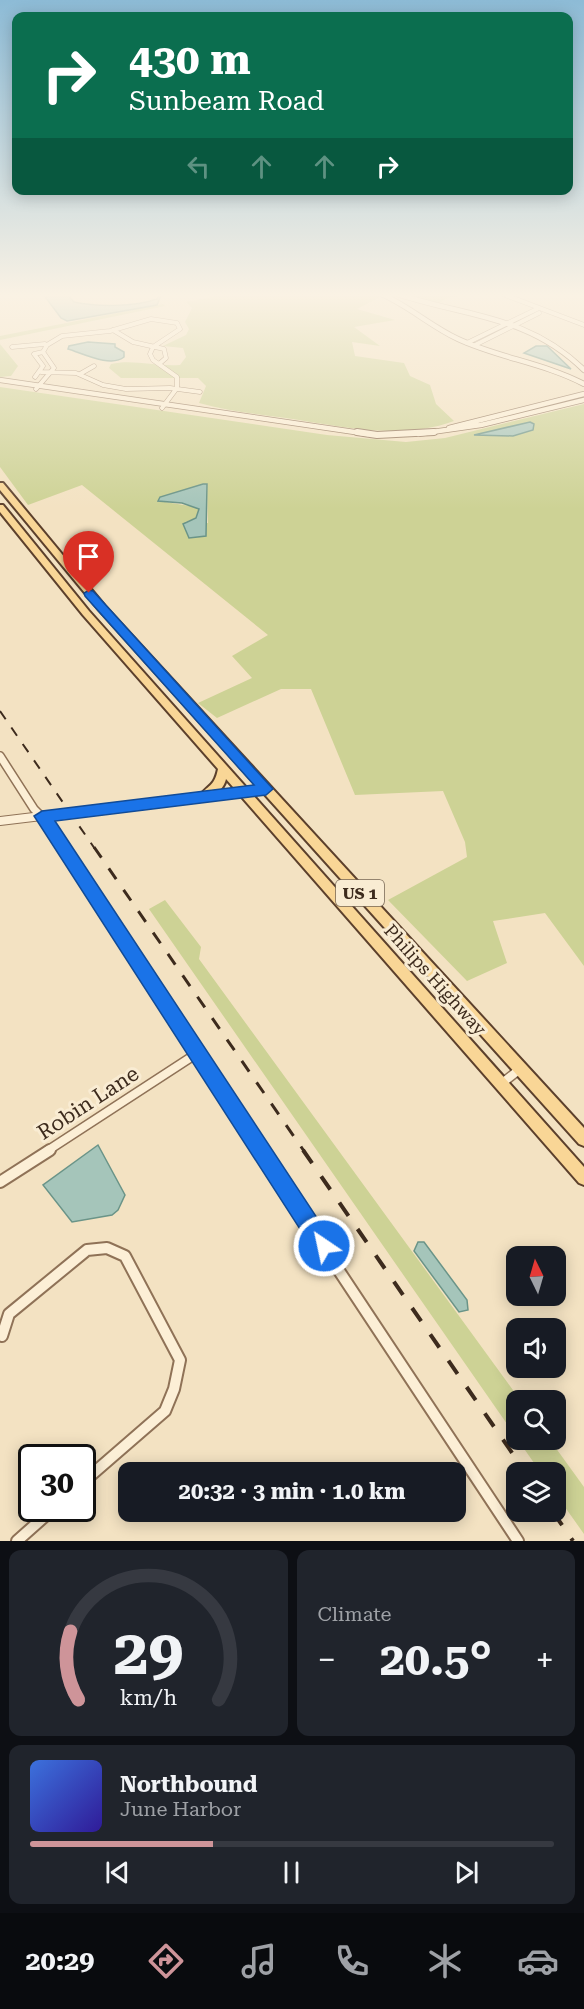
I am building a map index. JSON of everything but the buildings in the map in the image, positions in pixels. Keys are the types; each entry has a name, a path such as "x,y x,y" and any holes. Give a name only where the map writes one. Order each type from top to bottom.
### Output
{"main road":[{"name":"Philips Highway","path":"0,485 102,608 584,1139"},
{"name":"Philips Highway","path":"0,507 55,577 584,1178"},
{"path":"12,523 26,518"},
{"path":"55,577 68,582 86,603 102,608"},
{"path":"89,616 102,618 123,641 138,648"},
{"path":"204,797 220,784 223,769"}],"street":[{"path":"35,377 41,372 42,365"},
{"path":"0,384 38,387 53,372 53,365"},
{"path":"160,365 177,377 177,388 164,406"},
{"path":"543,365 584,384"},
{"path":"80,374 94,366"},
{"path":"41,372 80,374 117,388 177,388 200,392"},
{"path":"0,380 350,433 391,436 468,429 584,400"},
{"path":"438,432 465,423 584,394"},
{"path":"0,756 50,825 196,1054 518,1541"},
{"path":"0,821 266,789"},
{"name":"Robin Lane","path":"0,1182 196,1054"},
{"path":"501,1084 520,1069"},
{"path":"2,1336 9,1314 87,1250 107,1248 125,1256 180,1360 174,1389 165,1411 96,1471"},
{"path":"17,1541 38,1522"}],"green space":[{"path":"0,365 18,366 11,376 0,377"},
{"path":"111,365 405,365 410,376 430,385 436,404 454,421 433,427 391,431 349,428 242,412 199,403 206,386 198,378 121,378 109,368"},
{"path":"0,387 327,435 406,442 445,438 584,404 584,966 545,913 493,921 507,963 467,981 388,900 467,857 465,842 443,791 355,795 311,689 281,689 217,718 198,703 252,678 232,656 268,635 82,485 28,505 0,467","holes":["207,484 208,523 185,522 196,518 199,509 196,507 159,501"]},
{"path":"165,900 201,947 199,959 513,1390 506,1390 506,1423 149,909"},
{"path":"525,1450 557,1450 566,1462 533,1462"},
{"path":"566,1462 584,1487 584,1534 566,1509"}],"water":[{"path":"530,422 534,424 533,430 513,436 474,435"},
{"path":"207,484 206,536 189,538 183,524 196,518 199,509 182,503 158,501 160,497"},
{"path":"98,1145 125,1195 118,1210 112,1215 72,1222 43,1185"},
{"path":"418,1242 424,1242 467,1300 468,1310 459,1312 414,1251"}],"railway":[{"path":"0,711 95,849"},
{"path":"94,847 304,1151"},
{"path":"303,1150 518,1462"},
{"path":"560,1522 573,1541"}],"route":[{"path":"89,593 266,789 42,816 324,1246"}]}
